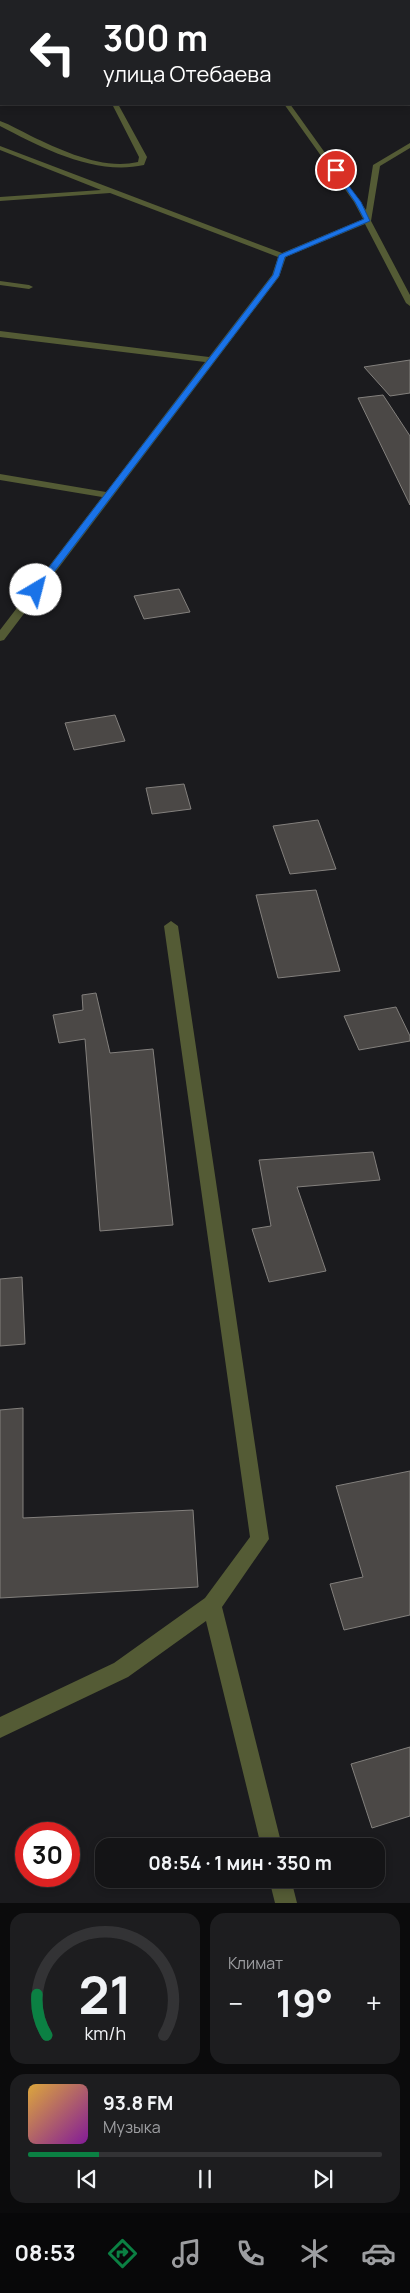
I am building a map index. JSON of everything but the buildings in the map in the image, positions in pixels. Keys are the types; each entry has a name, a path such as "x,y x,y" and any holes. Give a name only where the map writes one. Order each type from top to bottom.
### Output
{"street":[{"path":"0,123 37,143 104,164 120,167 133,166 141,163 143,157 116,105"},
{"path":"288,105 358,202 410,303"},
{"path":"368,220 377,165 410,145"},
{"path":"0,148 282,256 368,220"},
{"path":"0,199 111,191"},
{"path":"0,638 276,275 282,256"},
{"path":"0,283 29,287"},
{"path":"0,334 212,360"},
{"path":"0,477 108,495"},
{"path":"0,1728 121,1670 212,1605 260,1539 171,926"},
{"path":"212,1605 270,1838"},
{"path":"282,1888 286,1903"}],"route":[{"path":"36,590 276,275 282,256 368,220 336,170"}]}
